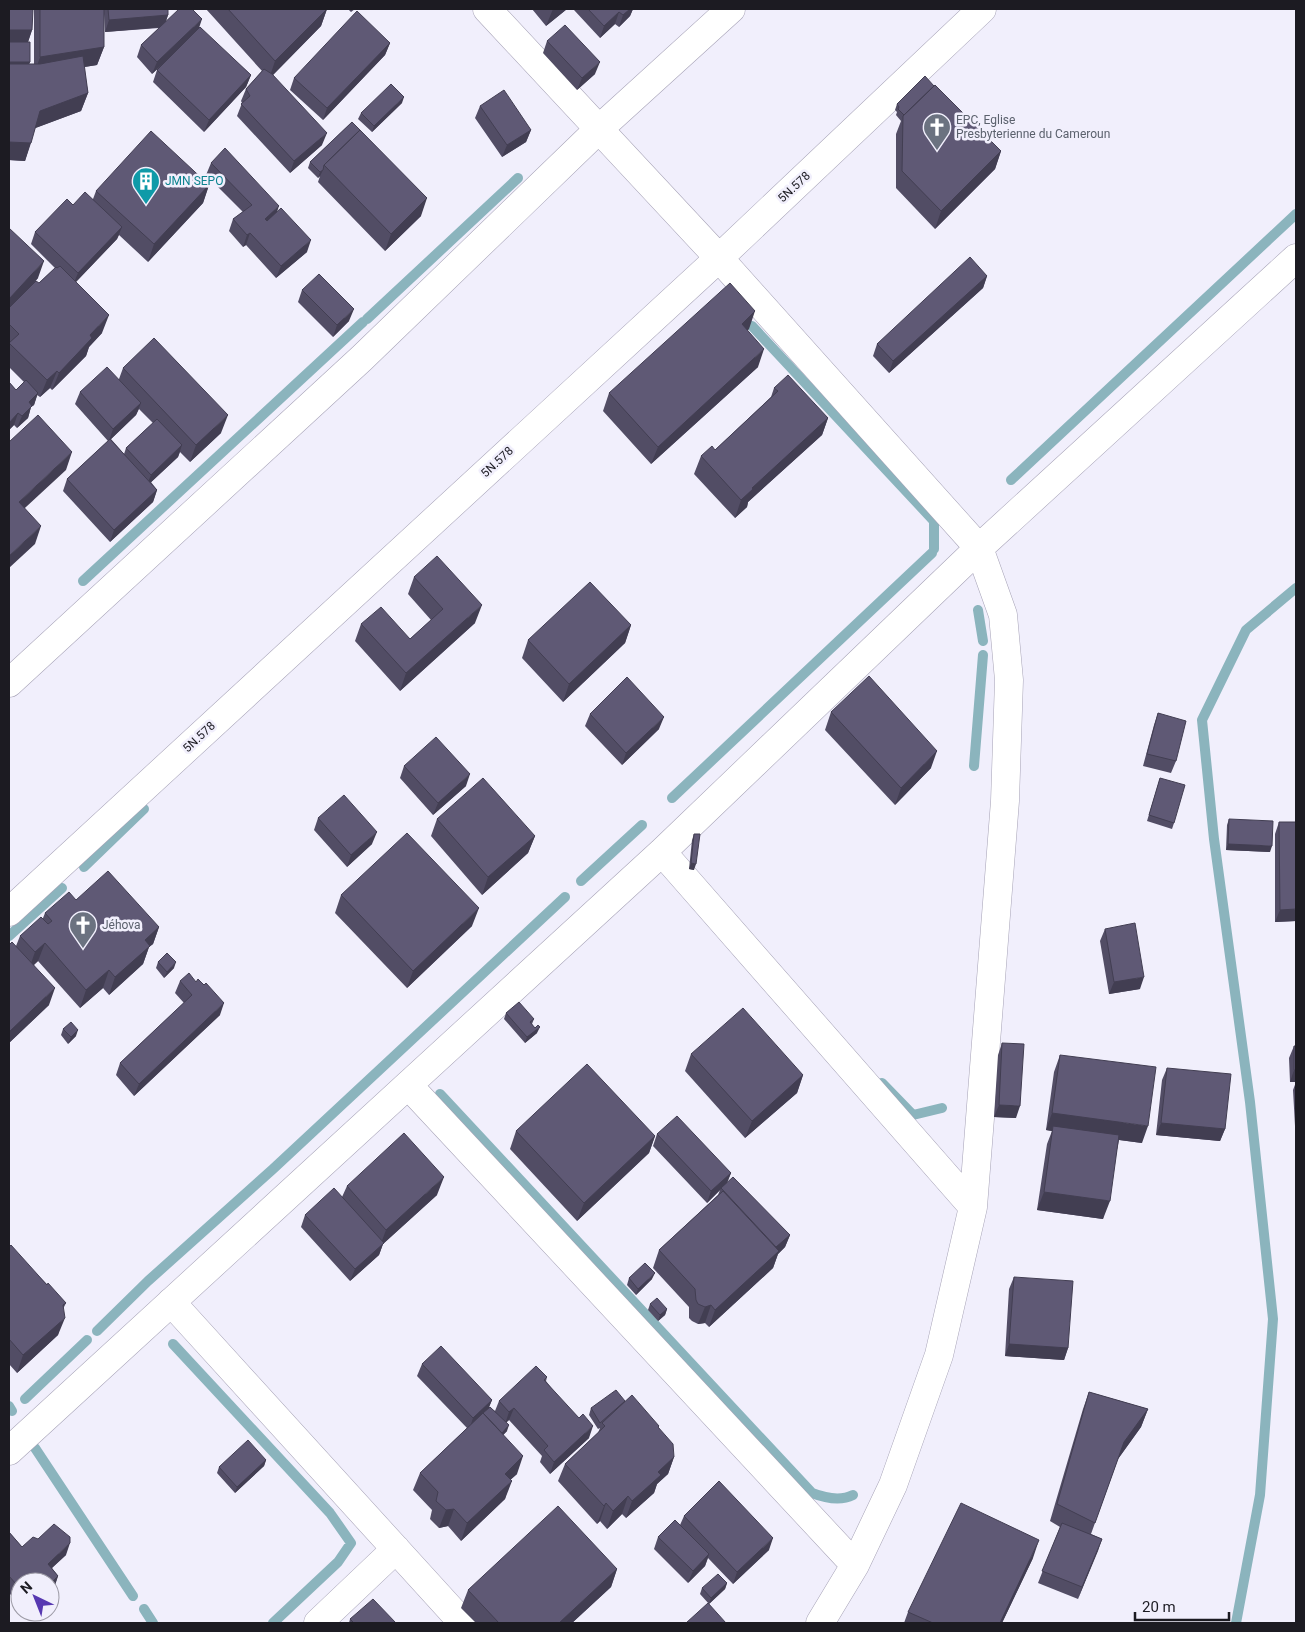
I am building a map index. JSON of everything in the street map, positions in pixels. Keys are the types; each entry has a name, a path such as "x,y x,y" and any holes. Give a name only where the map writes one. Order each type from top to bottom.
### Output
{"street":[{"path":"487,9 720,258 979,548 1002,615 1009,680 1005,801 973,1207 938,1355 893,1485 855,1565 820,1623"},
{"path":"9,683 362,358 599,129 731,9"},
{"name":"5N.578","path":"9,912 720,258 982,9"},
{"path":"9,1451 662,852 979,548 1296,258"},
{"path":"662,852 973,1207"},
{"path":"408,1085 855,1565"},
{"path":"171,1302 463,1623"},
{"path":"318,1623 396,1550"}],"building":[{"path":"9,9 33,9 32,30 9,30"},
{"path":"40,9 104,9 104,47 40,57"},
{"path":"108,9 168,9 168,15 109,20"},
{"path":"179,9 192,9 202,19 157,62 141,45"},
{"path":"228,9 327,9 275,61"},
{"path":"588,9 630,9 623,15 619,12 604,26"},
{"path":"357,11 390,43 327,108 294,78"},
{"path":"565,25 600,62 582,78 547,41"},
{"path":"200,27 251,75 209,120 157,70"},
{"path":"9,42 30,42 30,62 9,62"},
{"path":"83,56 88,93 40,111 31,143 9,142 9,64 40,64"},
{"path":"264,69 272,74 327,133 294,161 241,104 250,96 246,89"},
{"path":"925,76 934,86 904,115 898,109 897,104"},
{"path":"391,84 404,97 374,126 361,113"},
{"name":"EPC, Eglise Presbyterienne du Cameroun","path":"935,85 1001,151 941,211 902,171 903,116"},
{"path":"504,90 531,130 507,145 480,106"},
{"path":"352,122 360,130 324,165 323,170 320,172 310,162"},
{"path":"360,130 427,198 391,234 324,165"},
{"name":"JMN SEPO","path":"151,131 209,185 154,244 96,191"},
{"path":"225,148 279,206 265,219 267,221 281,208 311,240 281,266 250,233 247,235 233,219 252,205 211,163"},
{"path":"85,192 122,227 78,273 35,232 67,199 73,205"},
{"path":"9,228 44,261 9,299"},
{"path":"970,257 987,276 893,361 877,344"},
{"path":"60,266 109,315 90,335 92,338 59,373 57,371 47,380 9,343 19,334 9,324 9,308 36,281 39,283 56,267"},
{"path":"319,274 354,309 337,325 302,290"},
{"path":"730,283 755,311 742,324 764,349 658,447 609,393"},
{"path":"154,338 228,415 196,445 123,368"},
{"path":"107,367 141,403 113,429 80,392"},
{"path":"788,375 828,418 741,500 701,456 712,446 715,450 778,391 774,388"},
{"path":"26,380 38,393 29,402 32,406 22,416 18,413 9,423 9,382 16,390"},
{"path":"38,415 72,452 19,502 41,526 9,556 9,442"},
{"path":"157,419 182,445 151,475 126,448"},
{"path":"110,439 157,490 114,530 67,479"},
{"path":"437,556 482,605 406,673 361,624 381,607 410,639 443,609 414,577"},
{"path":"590,582 631,625 569,684 528,640"},
{"path":"869,676 937,751 901,788 831,712"},
{"path":"627,677 664,717 626,753 590,714"},
{"path":"1158,713 1186,721 1176,761 1147,754"},
{"path":"436,737 470,774 438,803 404,766"},
{"path":"483,778 535,836 488,877 437,819"},
{"path":"1160,778 1185,785 1174,823 1149,815"},
{"path":"344,795 377,832 351,855 318,818"},
{"path":"1229,819 1273,821 1272,846 1228,844"},
{"path":"1279,822 1296,822 1296,909 1280,910"},
{"path":"407,833 479,908 413,971 341,895"},
{"path":"694,834 700,834 696,864 691,863"},
{"name":"Jéhova","path":"108,871 159,927 145,940 150,946 115,977 109,970 86,990 45,943 35,952 20,936 41,917 48,924 52,921 45,913 69,892 76,900"},
{"path":"1135,923 1144,977 1114,982 1105,929"},
{"path":"12,942 55,988 9,1032 9,945"},
{"path":"167,953 176,962 167,972 158,962"},
{"path":"189,973 196,982 198,979 204,985 206,983 224,1003 139,1084 120,1063 192,995 180,981"},
{"path":"519,1002 534,1019 530,1022 535,1028 538,1025 540,1027 527,1037 506,1013"},
{"path":"743,1008 803,1075 752,1121 691,1054"},
{"path":"71,1022 78,1030 71,1037 63,1029"},
{"path":"1002,1043 1024,1044 1020,1106 999,1105"},
{"path":"1294,1046 1296,1046 1296,1070 1294,1070"},
{"path":"1060,1055 1156,1067 1148,1126 1052,1113"},
{"path":"587,1064 655,1136 584,1203 516,1131"},
{"path":"1167,1068 1231,1074 1225,1129 1161,1123"},
{"path":"677,1116 731,1173 711,1191 657,1134"},
{"path":"1053,1126 1119,1135 1110,1201 1044,1192"},
{"path":"404,1133 444,1177 386,1230 347,1186"},
{"path":"733,1177 790,1235 776,1247 721,1188"},
{"path":"334,1188 384,1243 355,1269 305,1215"},
{"path":"723,1191 779,1251 715,1310 711,1305 705,1307 698,1304 695,1289 659,1250"},
{"path":"11,1245 66,1303 63,1305 65,1318 23,1355 9,1339 9,1247"},
{"path":"645,1263 655,1273 638,1289 629,1278"},
{"path":"1014,1277 1073,1281 1068,1348 1009,1344"},
{"path":"657,1298 667,1309 660,1315 650,1304"},
{"path":"441,1346 492,1400 473,1418 422,1364"},
{"path":"536,1366 547,1377 544,1380 579,1418 583,1414 593,1426 554,1462 544,1450 548,1446 514,1408 509,1412 499,1401"},
{"path":"616,1390 625,1401 600,1423 591,1408"},
{"path":"1089,1392 1148,1409 1124,1442 1095,1523 1057,1504"},
{"path":"632,1395 673,1444 674,1457 658,1472 661,1475 632,1501 628,1496 613,1511 606,1503 604,1506 565,1464 605,1426 602,1423"},
{"path":"490,1407 509,1425 502,1433 483,1413"},
{"path":"483,1413 523,1456 505,1474 512,1481 467,1523 454,1509 446,1510 436,1501 438,1492 420,1473"},
{"path":"248,1440 266,1460 237,1487 219,1467"},
{"path":"719,1481 773,1538 737,1572 684,1516"},
{"path":"961,1503 1039,1540 1000,1623 933,1623 908,1612"},
{"path":"558,1506 617,1569 559,1623 499,1623 468,1590"},
{"path":"675,1520 709,1554 693,1571 658,1537"},
{"path":"1062,1523 1102,1539 1082,1587 1042,1571"},
{"path":"54,1524 70,1537 70,1543 48,1564 55,1572 10,1572 10,1577 9,1532 22,1547 33,1537 38,1539"},
{"path":"718,1574 727,1583 711,1598 702,1588"},
{"path":"373,1599 396,1623 354,1623 350,1619"},
{"path":"708,1603 726,1623 686,1623"}],"waterway":[{"path":"367,319 518,178"},
{"path":"1011,480 1296,214"},
{"path":"83,581 363,322"},
{"path":"752,326 934,521 934,549"},
{"path":"672,798 932,553"},
{"path":"1236,1623 1260,1495 1273,1319 1250,1102 1214,839 1202,720 1246,630 1296,588"},
{"path":"978,610 983,641"},
{"path":"974,766 983,655"},
{"path":"84,867 144,809"},
{"path":"581,881 642,825"},
{"path":"9,936 62,888"},
{"path":"97,1331 148,1281 273,1169 565,897"},
{"path":"882,1083 913,1115 942,1108"},
{"path":"440,1094 812,1493 833,1498 853,1495"},
{"path":"25,1399 87,1340"},
{"path":"173,1344 330,1513 351,1543 338,1562 273,1623"},
{"path":"9,1406 12,1411"},
{"path":"35,1448 133,1596"},
{"path":"144,1609 153,1623"}],"place":[{"name":"EPC, Eglise Presbyterienne du Cameroun","path":"937,151"},
{"name":"JMN SEPO","path":"146,205"},
{"name":"Jéhova","path":"83,949"}]}
